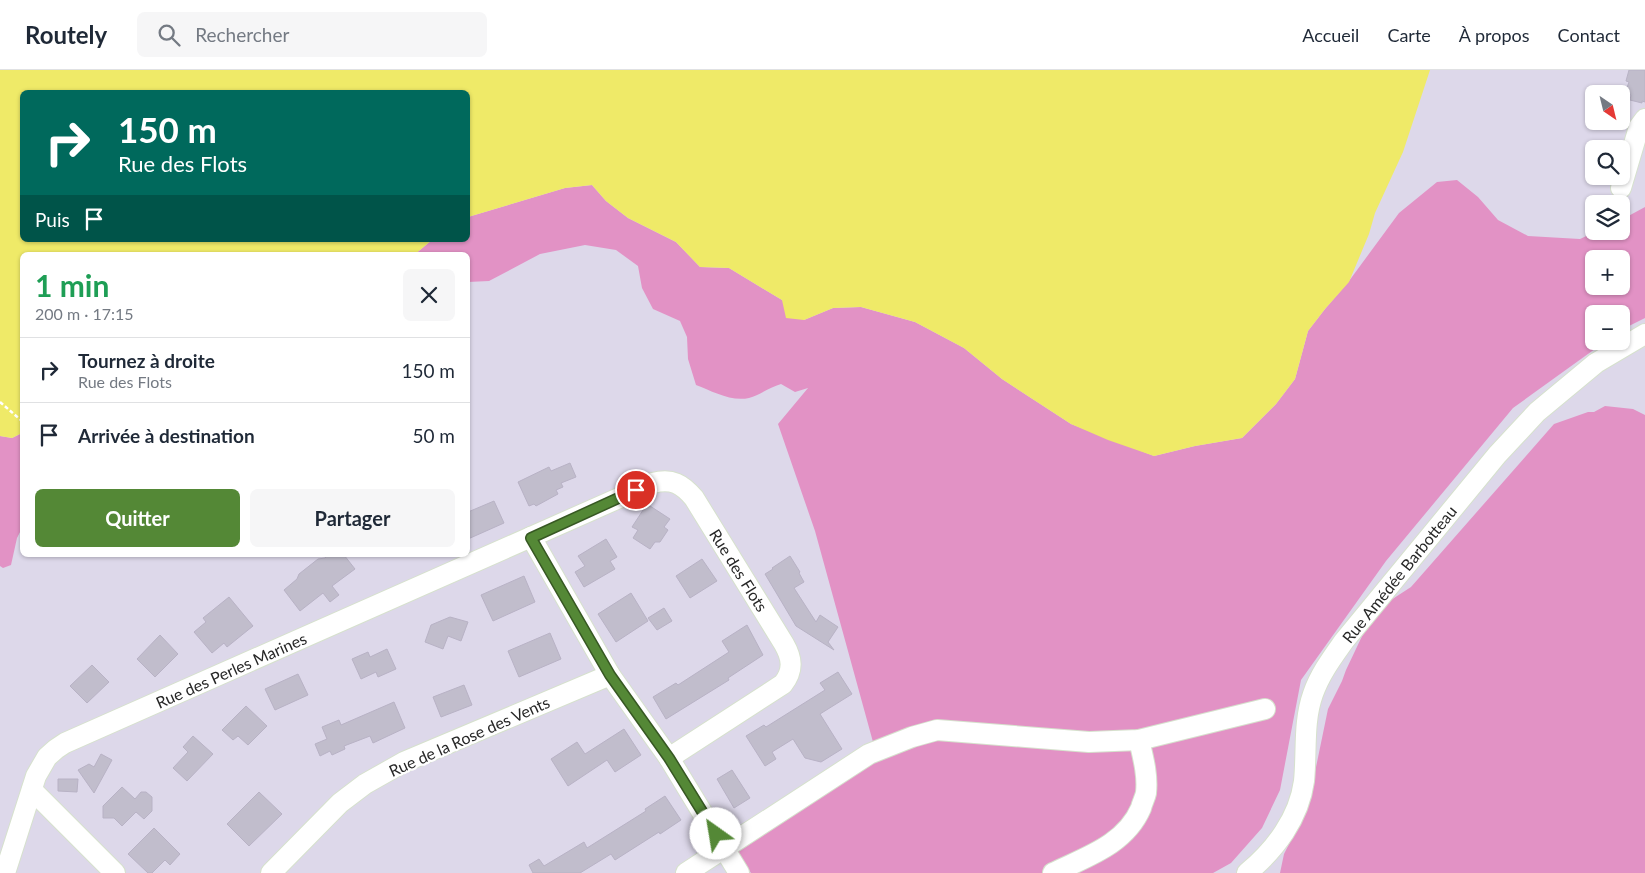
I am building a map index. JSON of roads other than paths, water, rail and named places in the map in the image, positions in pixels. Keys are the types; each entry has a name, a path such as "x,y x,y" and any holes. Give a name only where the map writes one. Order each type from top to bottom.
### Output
{"street":[{"path":"1621,188 1639,127 1645,119"},
{"name":"Rue Amédée Barbotteau","path":"1247,873 1263,859 1276,843 1295,813 1304,782 1306,729 1313,694 1326,666 1344,641 1497,455 1537,412 1596,363 1645,334"},
{"name":"Rue des Flots","path":"531,538 653,482 664,480 678,483 694,498 790,654 791,670 783,684 775,690 669,758"},
{"path":"531,538 610,675 669,758 739,873"},
{"name":"Rue des Perles Marines","path":"6,873 36,776 47,757 56,748 72,739 531,538"},
{"name":"Rue de la Rose des Vents","path":"270,873 340,803 382,774 404,762 610,675"},
{"path":"686,873 869,754 912,736 938,730 1089,742 1139,740 1265,709"},
{"path":"1053,873 1106,848 1125,833 1136,818 1146,794 1146,773 1139,740"},
{"path":"32,790 115,873"}]}
